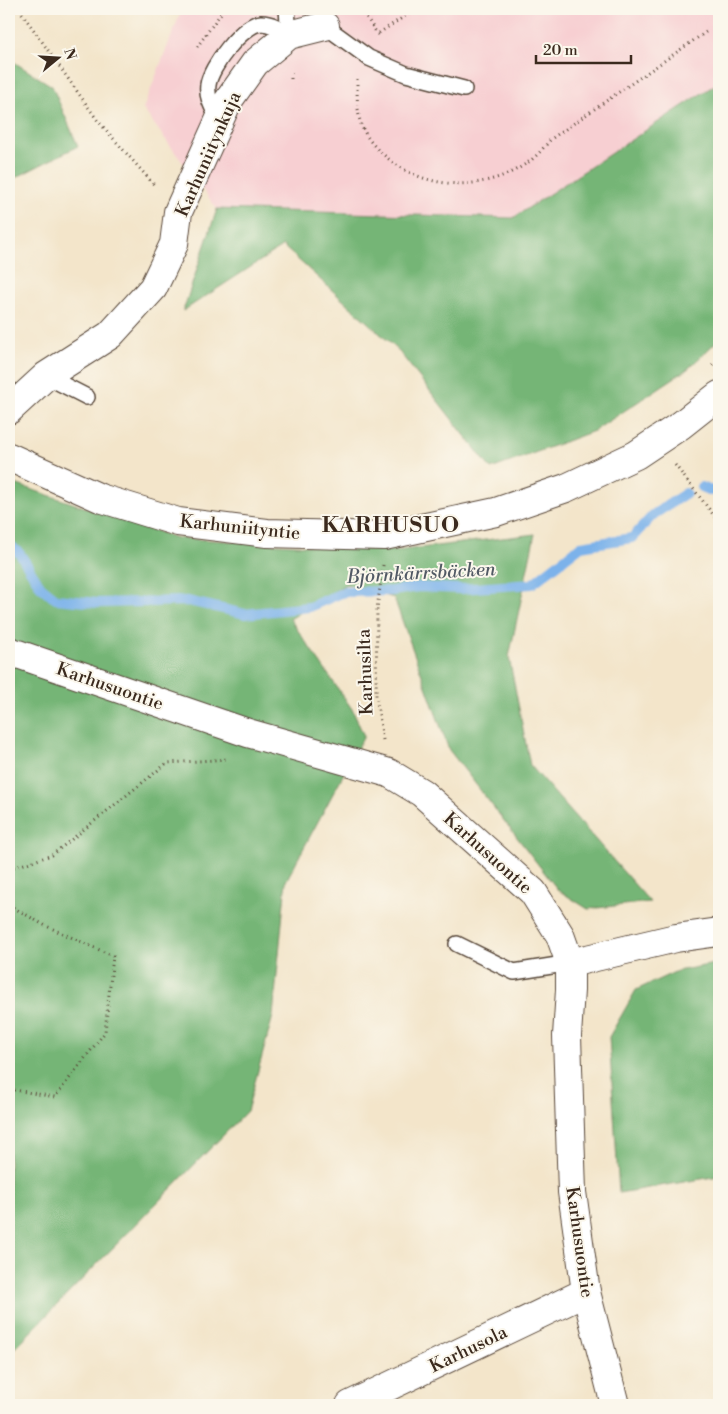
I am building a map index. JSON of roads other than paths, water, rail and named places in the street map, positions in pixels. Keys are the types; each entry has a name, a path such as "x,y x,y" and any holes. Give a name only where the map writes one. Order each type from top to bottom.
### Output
{"street":[{"name":"Karhuniitynkuja","path":"9,410 46,376 110,335 153,288 174,244 178,212 228,101 288,22 326,26"},
{"name":"Karhuniityntie","path":"9,457 100,498 178,522 267,533 384,536 496,512 566,488 636,455 719,395"},
{"name":"Karhusuontie","path":"9,651 248,733 389,773 422,793 533,892 560,935 570,963 566,1036 572,1192 586,1292 615,1405"},
{"path":"570,963 676,938 719,932"},
{"name":"Karhusola","path":"350,1405 586,1292"}],"lane":[{"path":"326,26 369,58 406,74 464,89"},
{"path":"46,376 87,397"},
{"path":"457,944 514,972 570,963"}],"waterway":[{"name":"Björnkärrsbäcken","path":"701,487 711,491 719,488"},
{"name":"Björnkärrsbäcken","path":"9,544 20,554 41,587 56,599 97,603 188,601 245,614 309,607 344,592 392,591 419,587 461,589 532,584 581,546 632,538 653,515 686,493"}],"district":[{"name":"KARHUSUO","path":"391,524"}]}
